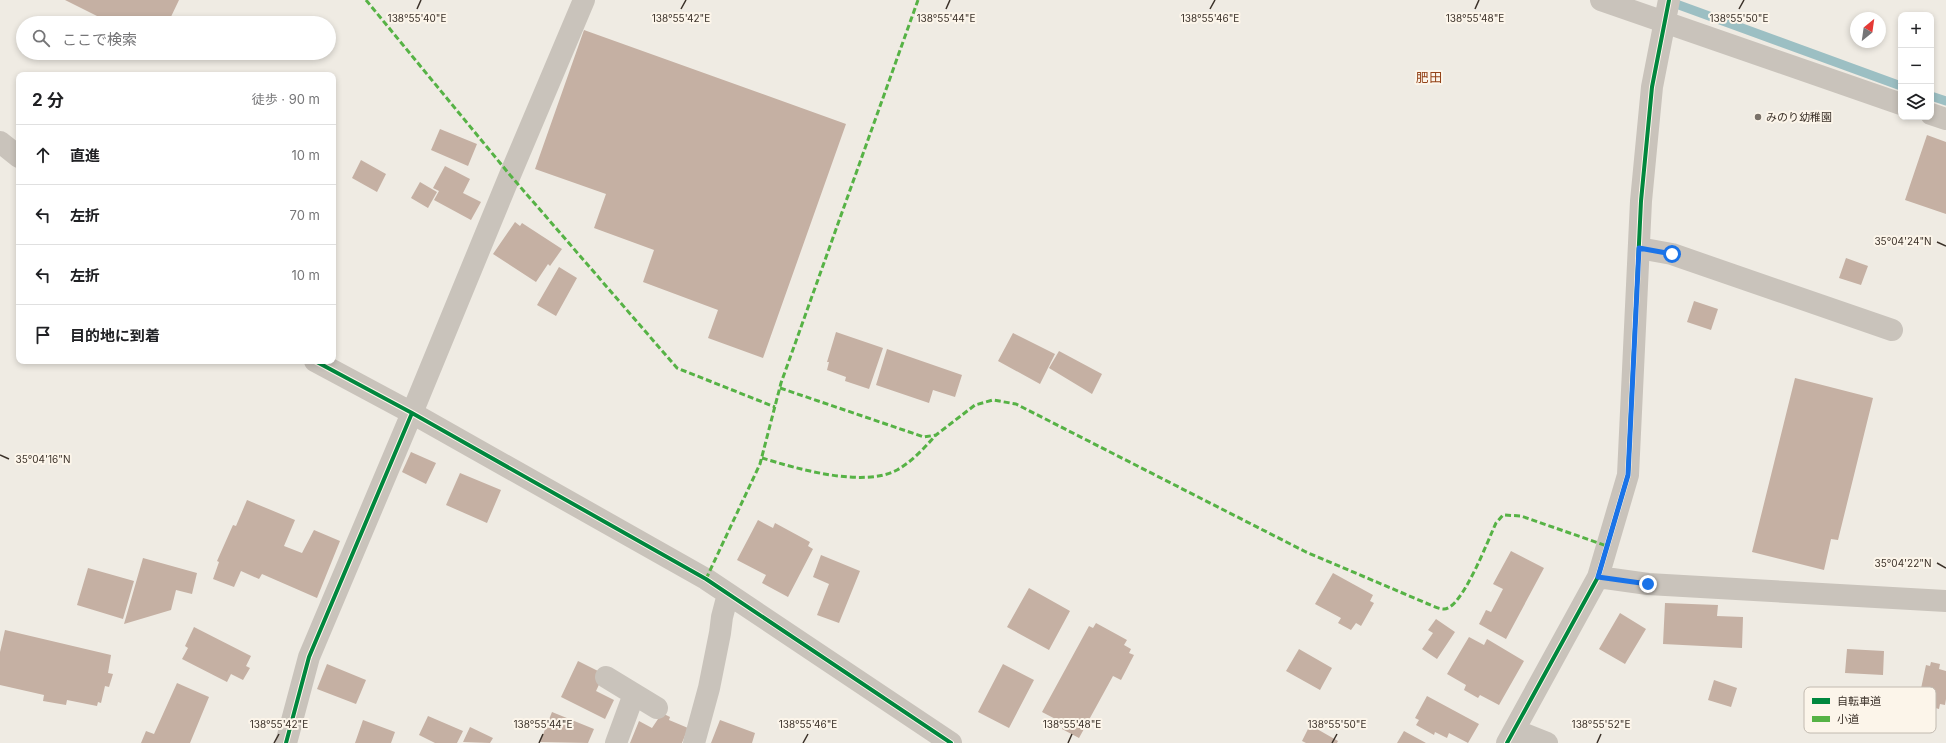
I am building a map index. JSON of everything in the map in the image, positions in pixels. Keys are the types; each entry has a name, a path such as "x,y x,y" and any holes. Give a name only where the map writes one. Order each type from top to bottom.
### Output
{"street":[{"path":"286,743 309,658 584,0"},
{"path":"1601,0 1666,11 1898,103"},
{"path":"1547,743 1510,736 1598,577 1628,475 1641,202 1652,87 1666,11"},
{"path":"1934,115 1946,120"},
{"path":"0,142 16,154"},
{"path":"1639,248 1672,254 1892,330"},
{"path":"321,364 412,413 706,579 951,743"},
{"path":"1598,577 1648,584 1946,601"},
{"path":"694,743 709,688 722,617 728,594"},
{"path":"606,677 657,708"},
{"path":"616,743 634,694"}],"building":[{"path":"65,0 179,0 171,16 97,16"},
{"path":"584,30 846,124 763,358 708,338 718,310 643,282 654,250 594,228 606,194 535,169"},
{"path":"440,129 477,144 468,166 431,150"},
{"path":"1927,135 1946,142 1946,214 1905,200"},
{"path":"361,160 386,174 377,192 352,178"},
{"path":"445,166 470,179 463,193 481,202 471,220 434,200 439,191 433,188"},
{"path":"420,182 437,192 428,208 411,198"},
{"path":"515,222 520,226 522,223 562,249 550,266 548,264 536,282 493,254"},
{"path":"1846,258 1868,266 1861,285 1839,278"},
{"path":"559,267 577,278 556,316 537,305"},
{"path":"1694,301 1718,309 1711,330 1687,322"},
{"path":"836,332 883,348 869,389 845,381 846,377 827,370 829,362 827,362"},
{"path":"1013,333 1055,354 1040,384 998,361"},
{"path":"887,349 962,375 955,397 933,390 929,403 876,385"},
{"path":"1059,351 1102,374 1092,394 1049,368"},
{"path":"1795,378 1873,398 1838,540 1831,539 1824,570 1752,552"},
{"path":"411,452 436,463 426,484 402,472"},
{"path":"460,473 501,490 487,523 446,505"},
{"path":"247,500 295,520 284,546 302,553 314,530 340,541 317,598 262,574 259,579 241,571 234,587 213,579 219,562 217,561 233,525 236,526"},
{"path":"758,520 773,528 775,523 810,542 808,546 813,549 788,597 762,583 766,575 737,560"},
{"path":"1511,551 1544,568 1506,639 1479,624 1486,610 1491,612 1503,589 1493,584"},
{"path":"821,555 860,571 839,623 817,615 829,584 813,577"},
{"path":"143,558 197,573 192,594 176,590 171,610 124,624"},
{"path":"88,568 134,581 123,619 77,605"},
{"path":"1333,573 1373,595 1370,601 1374,603 1361,626 1356,623 1351,630 1338,623 1341,618 1315,604"},
{"path":"1029,588 1070,611 1049,650 1007,627"},
{"path":"1665,603 1718,605 1717,616 1743,617 1742,648 1663,644"},
{"path":"1620,613 1646,629 1625,664 1599,649"},
{"path":"1436,619 1455,632 1437,659 1422,649 1433,633 1428,630"},
{"path":"1096,623 1127,640 1124,645 1131,649 1129,653 1134,655 1121,680 1113,676 1079,738 1062,729 1065,724 1042,712 1089,626 1093,628"},
{"path":"194,627 251,656 246,666 250,668 243,680 231,674 227,682 182,659 188,648 185,646"},
{"path":"5,630 111,655 108,673 113,674 109,687 105,686 101,703 98,702 97,706 67,700 66,705 43,701 44,695 0,685 0,652"},
{"path":"1469,637 1484,645 1487,639 1524,661 1499,705 1480,695 1478,698 1464,690 1466,685 1447,674"},
{"path":"1299,649 1332,668 1320,690 1286,671"},
{"path":"1847,649 1884,651 1883,675 1845,673"},
{"path":"578,661 604,674 596,691 614,700 605,719 561,697"},
{"path":"1931,662 1940,664 1939,669 1946,671 1945,705 1940,704 1939,709 1936,708 1936,687 1921,687 1926,665 1930,666"},
{"path":"327,664 366,680 356,704 317,689"},
{"path":"1003,664 1034,680 1009,728 978,712"},
{"path":"1714,680 1737,688 1731,707 1708,700"},
{"path":"177,683 209,697 190,743 141,743 146,731 154,734"},
{"path":"1427,696 1479,724 1468,743 1449,733 1447,738 1435,732 1434,735 1416,725 1419,720 1415,718"},
{"path":"552,712 594,729 588,743 540,742"},
{"path":"662,713 670,717 669,720 688,728 682,743 630,743 639,721 652,728"},
{"path":"428,716 463,731 457,743 435,743 419,735"},
{"path":"363,720 395,732 391,743 355,743"},
{"path":"720,720 755,733 752,743 711,743"},
{"path":"1310,725 1338,741 1337,743 1306,743 1302,741"},
{"path":"470,727 493,738 490,743 463,742"},
{"path":"1404,731 1426,743 1397,743"}],"waterway":[{"path":"1668,1 1898,85"},
{"path":"1934,97 1946,101"}],"marked path":[{"path":"366,0 510,175 677,368 775,407"},
{"path":"706,579 760,464 781,383 918,0"},
{"path":"780,388 924,437 936,435 975,405 993,400 1016,404 1306,552 1442,609 1451,606 1459,598 1481,558 1496,523 1503,515 1521,516 1607,546"},
{"path":"762,458 830,475 849,477 883,475 903,466 923,449 936,435"}],"cycle path":[{"path":"1507,743 1598,577 1628,475 1641,201 1652,87 1669,0"},
{"path":"321,364 412,413 706,579 951,743"},
{"path":"286,743 309,657 412,413"}],"place":[{"name":"みのり幼稚園","path":"1758,117"}],"district":[{"name":"肥田","path":"1429,77"}],"route":[{"path":"1648,584 1598,577 1628,475 1639,248 1672,254"}]}
